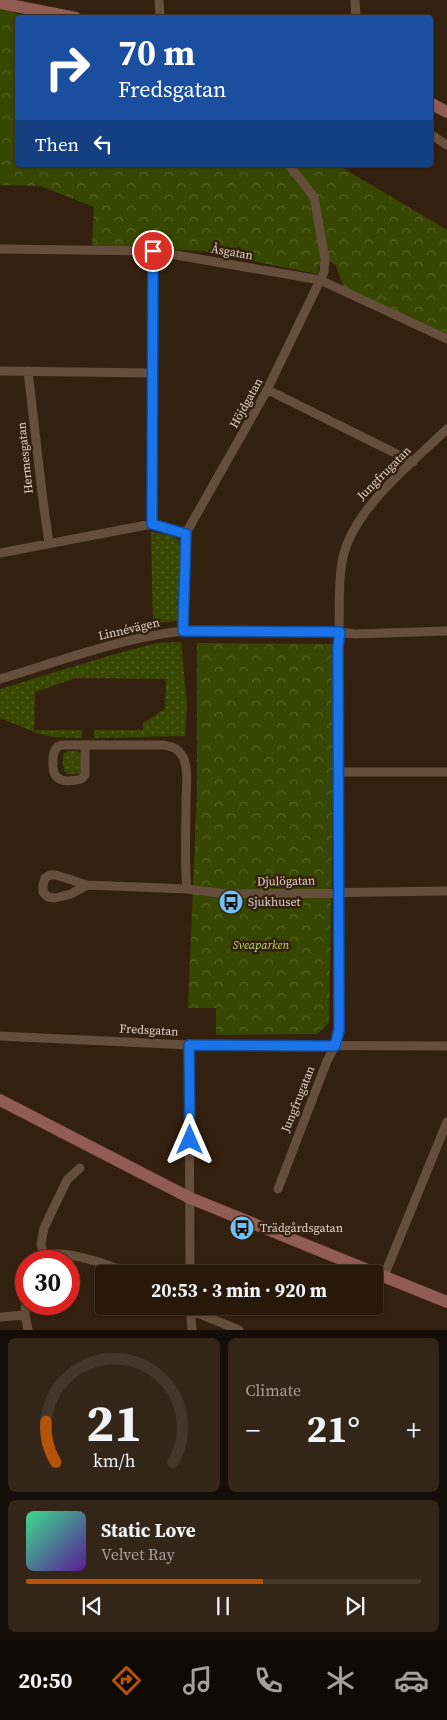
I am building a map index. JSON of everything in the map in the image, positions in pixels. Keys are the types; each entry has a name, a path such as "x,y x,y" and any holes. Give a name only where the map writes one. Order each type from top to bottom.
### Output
{"street":[{"path":"159,0 160,15"},
{"path":"355,0 356,15"},
{"path":"0,3 61,15"},
{"path":"433,105 447,112"},
{"path":"433,136 447,145"},
{"name":"Höjdgatan","path":"183,631 186,534 268,390 324,272 325,261 314,198 291,167"},
{"name":"Åsgatan","path":"0,249 153,251 320,280 447,339"},
{"path":"152,524 153,251"},
{"path":"0,370 153,373"},
{"name":"Hermesgatan","path":"28,371 49,543"},
{"path":"268,390 413,462"},
{"name":"Jungfrugatan","path":"278,1188 326,1061 335,1046 339,1030 338,646 341,565 353,530 364,512 447,429"},
{"path":"0,553 152,524 186,534"},
{"name":"Linnévägen","path":"0,679 141,637 183,631 340,632 355,634 447,631"},
{"path":"85,746 85,774 81,779 61,780 57,778 52,770 53,757 57,747 62,745 164,745 171,746 182,756 186,774 185,866 187,889"},
{"path":"338,772 447,772"},
{"name":"Djulögatan","path":"86,885 187,889 206,893 227,894 447,891"},
{"name":"Fredsgatan","path":"0,1036 189,1045 447,1046"},
{"path":"189,1045 190,1265"},
{"path":"0,1100 190,1198 447,1302"},
{"path":"384,1276 447,1122"},
{"path":"42,1250 41,1244 44,1228 67,1180 80,1168"},
{"path":"80,1258 110,1265"},
{"path":"0,1317 25,1315 28,1330"},
{"path":"190,1315 192,1330"},
{"path":"206,1315 239,1330"}],"green space":[{"path":"0,5 18,15 15,15 15,167 341,167 447,230 447,334 344,287 335,264 322,259 317,274 204,251 92,246 94,207 40,186 0,185"},
{"path":"151,532 174,537 182,548 178,621 153,623"},
{"path":"181,642 187,704 185,736 94,738 94,730 143,730 143,723 165,709 166,679 76,678 35,692 34,730 82,730 82,738 53,737 37,733 0,718 0,689 157,643"},
{"name":"Sveaparken","path":"197,643 336,644 329,1023 317,1034 216,1035 216,1008 188,1008 197,790"},
{"path":"77,751 83,755 82,771 80,774 67,774 65,772 63,759 64,753"}],"place":[{"name":"Sjukhuset","path":"231,902"},
{"name":"Trädgårdsgatan","path":"242,1228"}],"route":[{"path":"153,251 152,524 186,534 183,631 340,632 338,646 339,1030 335,1046 189,1045 190,1140"}]}
